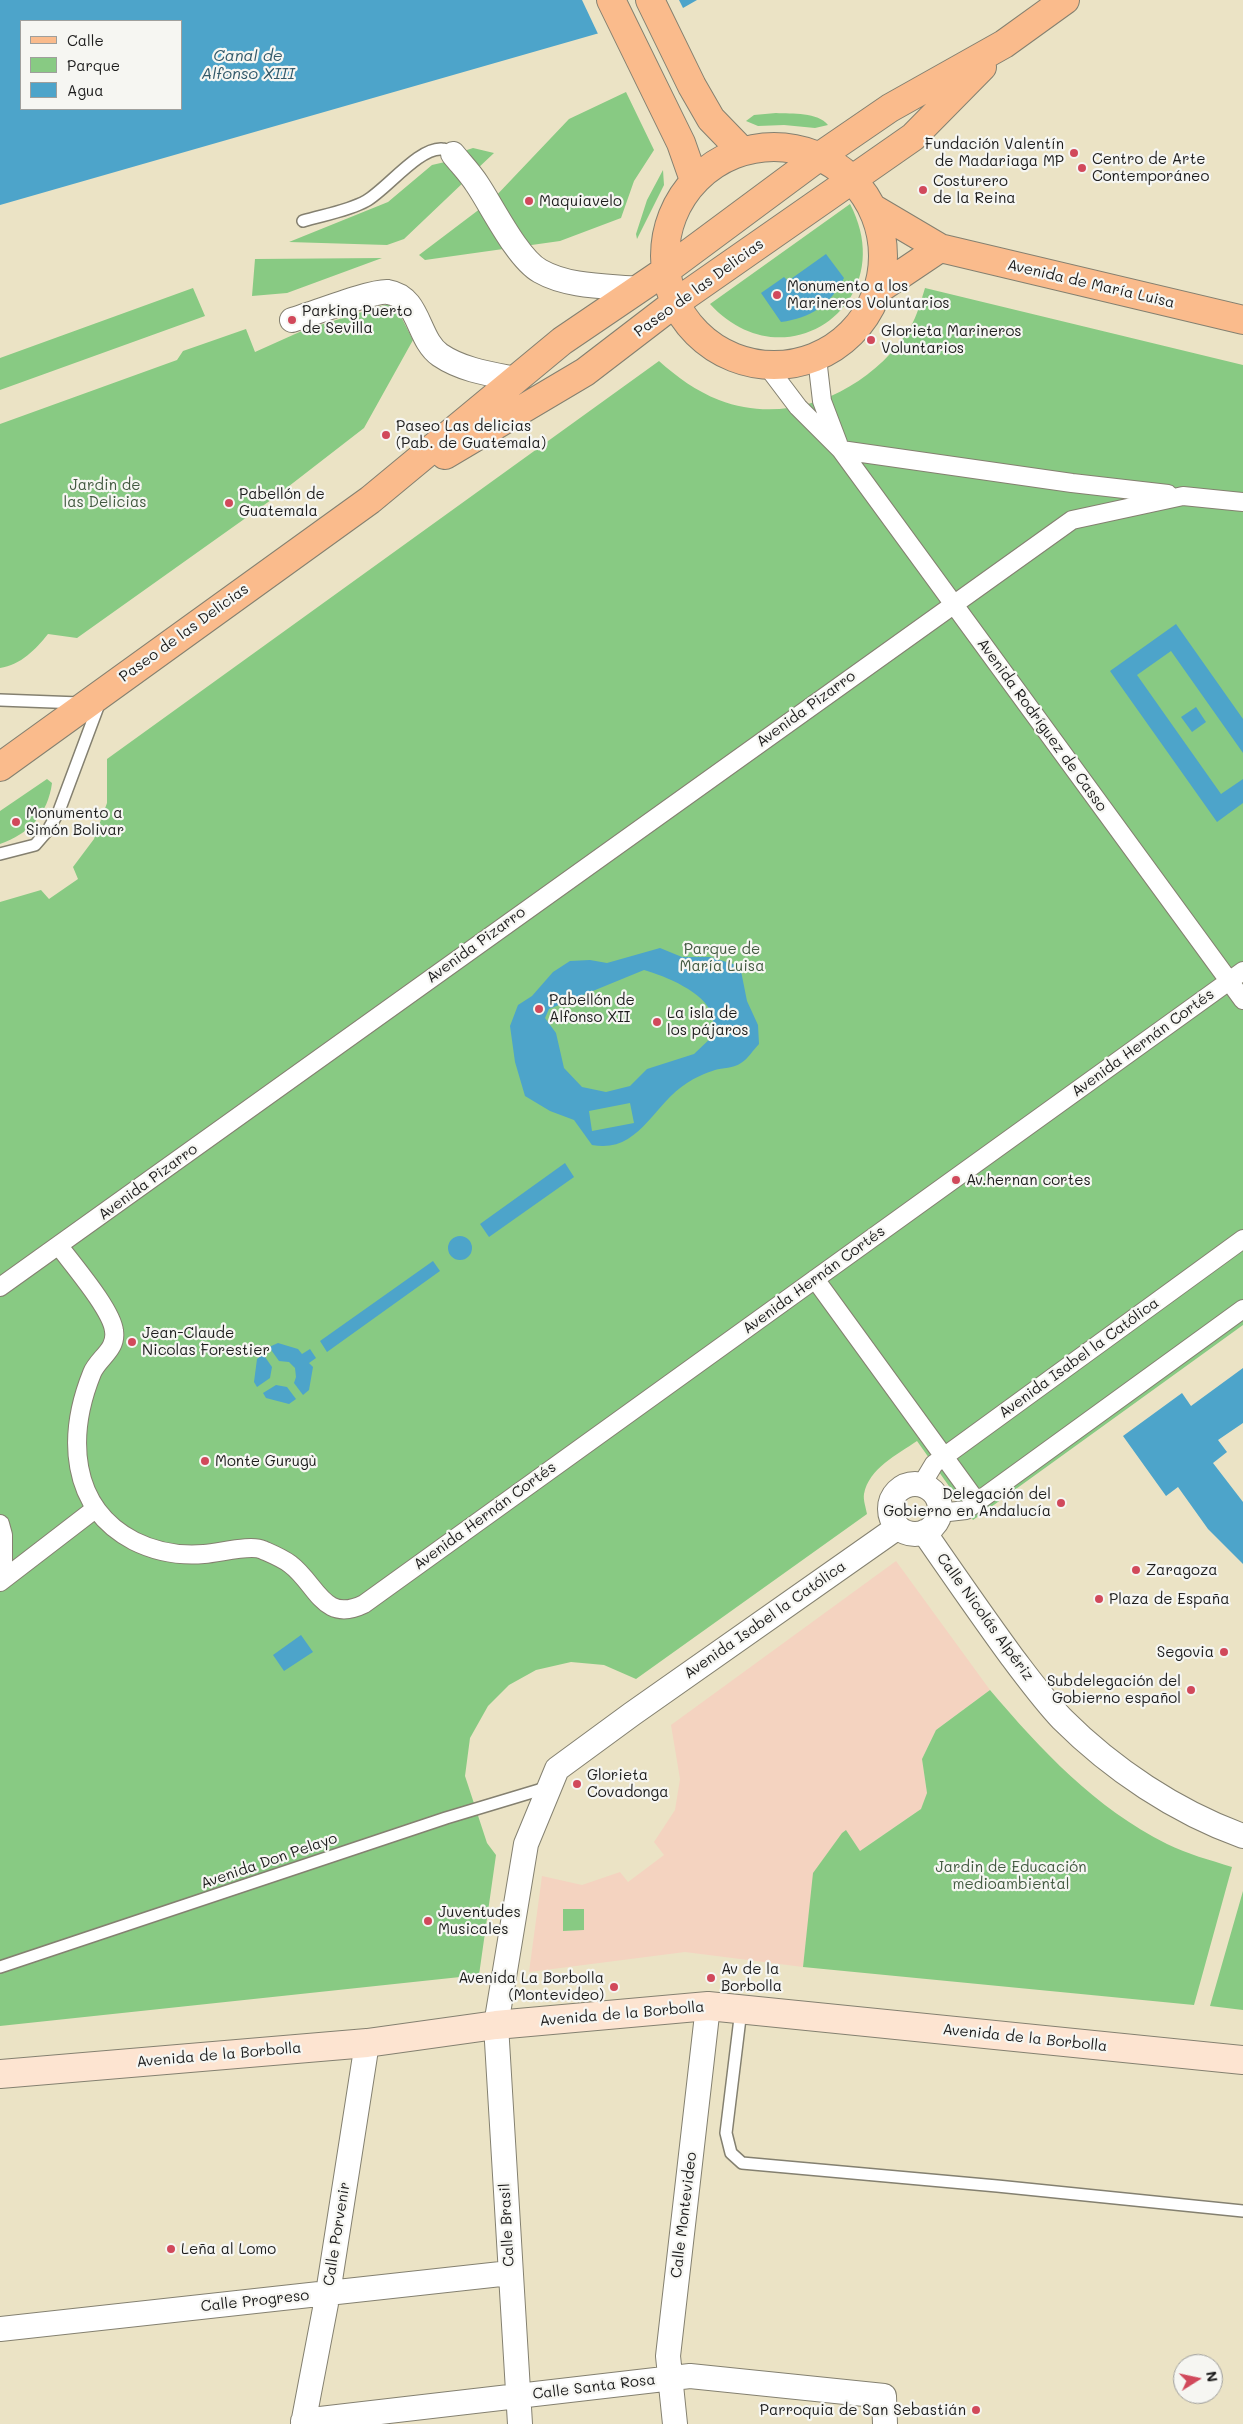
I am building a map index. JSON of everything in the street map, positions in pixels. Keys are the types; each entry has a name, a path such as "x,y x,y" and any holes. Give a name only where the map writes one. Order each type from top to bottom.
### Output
{"main road":[{"path":"611,0 678,136 694,180"},
{"path":"650,0 692,86 716,127 742,150"},
{"name":"Paseo de las Delicias","path":"0,767 370,500 562,341 665,271 820,156 890,108 1004,44 1065,0"},
{"name":"Paseo de las Delicias","path":"370,500 584,372 675,304 913,137 1004,44"},
{"path":"768,146 795,148 820,156 853,179 874,209 884,249 879,289 857,329 839,346 817,358 792,365 767,366 739,360 712,347 691,328 675,304 665,271 664,246 670,222 680,199 694,180 716,162 742,150 768,146"},
{"name":"Avenida de María Luisa","path":"874,209 940,248 1243,320"},
{"path":"879,289 940,248"},
{"name":"Avenida de la Borbolla","path":"0,2074 367,2043 496,2026 708,2006 1243,2060"}],"street":[{"path":"453,154 476,182 517,247 538,270 558,278 580,283 638,289"},
{"path":"292,320 372,295 388,292 401,298 413,309 421,332 438,354 467,368 516,380"},
{"path":"817,358 822,401 841,450"},
{"path":"767,366 798,407 841,450 1072,483 1243,502"},
{"name":"Avenida Rodríguez de Casso","path":"841,450 953,604 1236,976 1243,1000"},
{"name":"Avenida Pizarro","path":"0,1287 60,1246 1072,520 1183,496"},
{"name":"Avenida Hernán Cortés","path":"95,1509 124,1535 158,1550 182,1555 204,1554 256,1546 290,1564 323,1599 336,1609 351,1610 364,1604 1236,976"},
{"name":"Avenida Isabel la Católica","path":"922,1484 934,1464 944,1456 1243,1239"},
{"path":"1,1581 95,1509 83,1484 76,1450 78,1420 92,1371 108,1354 115,1333 110,1317 60,1246"},
{"path":"816,1279 977,1502"},
{"path":"940,1513 966,1510 1243,1309"},
{"path":"922,1484 930,1488 936,1495 940,1513 937,1521 924,1532 910,1534 898,1527 890,1512 893,1496 905,1485 922,1484"},
{"path":"0,1524 3,1535 1,1581"},
{"name":"Avenida Isabel la Católica","path":"549,1787 557,1769 898,1527"},
{"name":"Calle Nicolás Alpériz","path":"924,1532 1002,1643 1035,1687 1062,1718 1121,1768 1148,1788 1205,1820 1243,1836"},
{"name":"Calle Brasil","path":"520,2424 496,2026 526,1844 549,1787"},
{"name":"Calle Montevideo","path":"675,2424 668,2356 708,2006"},
{"name":"Calle Porvenir","path":"303,2422 328,2293 367,2043"},
{"name":"Calle Progreso","path":"0,2329 510,2273"},
{"name":"Calle Santa Rosa","path":"303,2422 690,2376 884,2396 885,2424"}],"lane":[{"path":"303,221 365,202 387,186 420,156 431,151 443,149 453,154"},
{"path":"0,700 31,703 97,696 59,811 48,830 35,846 0,854"},
{"name":"Avenida Don Pelayo","path":"0,1967 446,1818 549,1787"},
{"path":"741,2010 726,2133 731,2152 742,2164 997,2186 1243,2211"}],"shaded area":[{"path":"896,1561 990,1690 936,1730 922,1759 927,1793 921,1809 860,1851 846,1831 842,1833 814,1873 803,1967 685,1952 529,1972 542,1876 582,1885 620,1872 628,1882 664,1855 654,1842 675,1810 680,1779 671,1725"}],"green space":[{"path":"626,92 654,150 634,181 621,218 560,241 425,260 419,255 493,199 569,119"},
{"path":"776,113 811,116 824,121 828,125 815,128 784,125 758,126 746,121 754,115"},
{"path":"473,148 494,153 476,170 465,155 467,150"},
{"path":"445,162 466,180 404,239 387,245 289,242 388,202 432,165"},
{"path":"663,170 664,185 637,239 636,234 647,200"},
{"path":"850,204 862,240 861,273 848,301 828,322 801,334 771,337 740,327 710,304"},
{"path":"382,258 287,293 252,296 255,259"},
{"path":"193,288 205,316 0,390 0,358"},
{"name":"Parque de María Luisa","path":"925,288 1243,365 1243,1325 973,1520 917,1441 885,1463 872,1477 864,1494 867,1514 636,1679 604,1665 571,1662 536,1670 509,1685 488,1706 470,1738 465,1776 487,1843 496,1855 479,1975 0,2026 0,902 41,890 49,899 78,879 73,867 94,839 107,803 107,759 659,361 687,383 719,400 746,407 774,409 801,406 827,398 851,385 874,369 894,350 910,328"},
{"name":"Jardin de las Delicias","path":"388,304 396,307 413,340 364,428 271,500 77,638 48,634 33,651 21,660 15,664 0,668 0,424 177,360 183,351 246,329 255,352 304,330"},
{"path":"47,779 52,783 50,794 41,813 20,835 0,844 0,811"},
{"name":"Jardin de Educación medioambiental","path":"990,1690 1049,1756 1116,1813 1141,1830 1175,1848 1232,1867 1194,2005 803,1967 813,1873 846,1830 860,1851 921,1809 927,1793 922,1759 936,1730"},
{"path":"1243,1891 1243,2010 1210,2006"},
{"path":"563,1909 584,1909 584,1930 563,1931"}],"water":[{"name":"Canal de Alfonso XIII","path":"0,0 697,0 669,16 596,34 0,205"},
{"path":"826,254 844,278 839,287 826,303 818,309 802,317 781,322 761,293 784,277 788,281"},
{"path":"1176,624 1243,719 1243,753 1171,651 1137,675 1221,794 1243,779 1243,803 1217,822 1110,671"},
{"path":"1196,707 1206,722 1192,732 1181,717"},
{"path":"660,948 682,957 710,957 740,966 747,1001 758,1025 759,1044 738,1065 711,1071 687,1083 675,1092 634,1135 622,1142 608,1146 592,1145 574,1120 550,1111 525,1096 515,1062 510,1026 518,1005 532,996 553,972 570,961 590,960 607,963","holes":["644,970 683,986 701,999 712,1015 714,1035 694,1054 647,1069 630,1086 606,1092 582,1087 564,1068 556,1033 545,1018 549,1009","630,1103 634,1123 592,1131 589,1111"]},
{"path":"565,1163 574,1177 489,1237 480,1224"},
{"path":"460,1236 465,1237 471,1243 471,1253 465,1259 460,1260 455,1259 449,1253 448,1248 449,1243 455,1237"},
{"path":"433,1261 440,1271 327,1352 320,1341"},
{"path":"278,1343 298,1349 302,1354 310,1349 316,1358 309,1363 313,1367 309,1390 303,1395 294,1383 296,1377 295,1368 289,1362 279,1361 269,1347"},
{"path":"263,1354 272,1367 270,1378 257,1387 254,1382 257,1359"},
{"path":"1243,1368 1243,1423 1218,1440 1227,1452 1213,1463 1243,1502 1243,1564 1208,1529 1178,1487 1166,1496 1123,1436 1182,1393 1191,1406"},
{"path":"276,1385 287,1387 296,1399 289,1404 266,1398 263,1393"},
{"path":"301,1635 313,1652 284,1671 273,1655"}],"pier":[{"path":"582,0 679,0 684,10 670,18 599,36"}],"place":[{"name":"Fundación Valentín de Madariaga MP","path":"1074,153"},
{"name":"Centro de Arte Contemporáneo","path":"1082,168"},
{"name":"Costurero de la Reina","path":"923,190"},
{"name":"Maquiavelo","path":"529,201"},
{"name":"Monumento a los Marineros Voluntarios","path":"777,295"},
{"name":"Parking Puerto de Sevilla","path":"292,320"},
{"name":"Glorieta Marineros Voluntarios","path":"871,340"},
{"name":"Paseo Las delicias (Pab. de Guatemala)","path":"386,435"},
{"name":"Pabellón de Guatemala","path":"229,503"},
{"name":"Monumento a Simón Bolivar","path":"16,822"},
{"name":"Pabellón de Alfonso XII","path":"539,1009"},
{"name":"La isla de los pájaros","path":"657,1022"},
{"name":"Av.hernan cortes","path":"956,1180"},
{"name":"Jean-Claude Nicolas Forestier","path":"132,1342"},
{"name":"Monte Gurugù","path":"205,1461"},
{"name":"Delegación del Gobierno en Andalucía","path":"1061,1503"},
{"name":"Zaragoza","path":"1136,1570"},
{"name":"Plaza de España","path":"1099,1599"},
{"name":"Segovia","path":"1224,1652"},
{"name":"Subdelegación del Gobierno español","path":"1191,1690"},
{"name":"Glorieta Covadonga","path":"577,1784"},
{"name":"Juventudes Musicales","path":"428,1921"},
{"name":"Av de la Borbolla","path":"711,1978"},
{"name":"Avenida La Borbolla (Montevideo)","path":"614,1987"},
{"name":"Leña al Lomo","path":"171,2249"},
{"name":"Parroquia de San Sebastián","path":"976,2410"}]}
